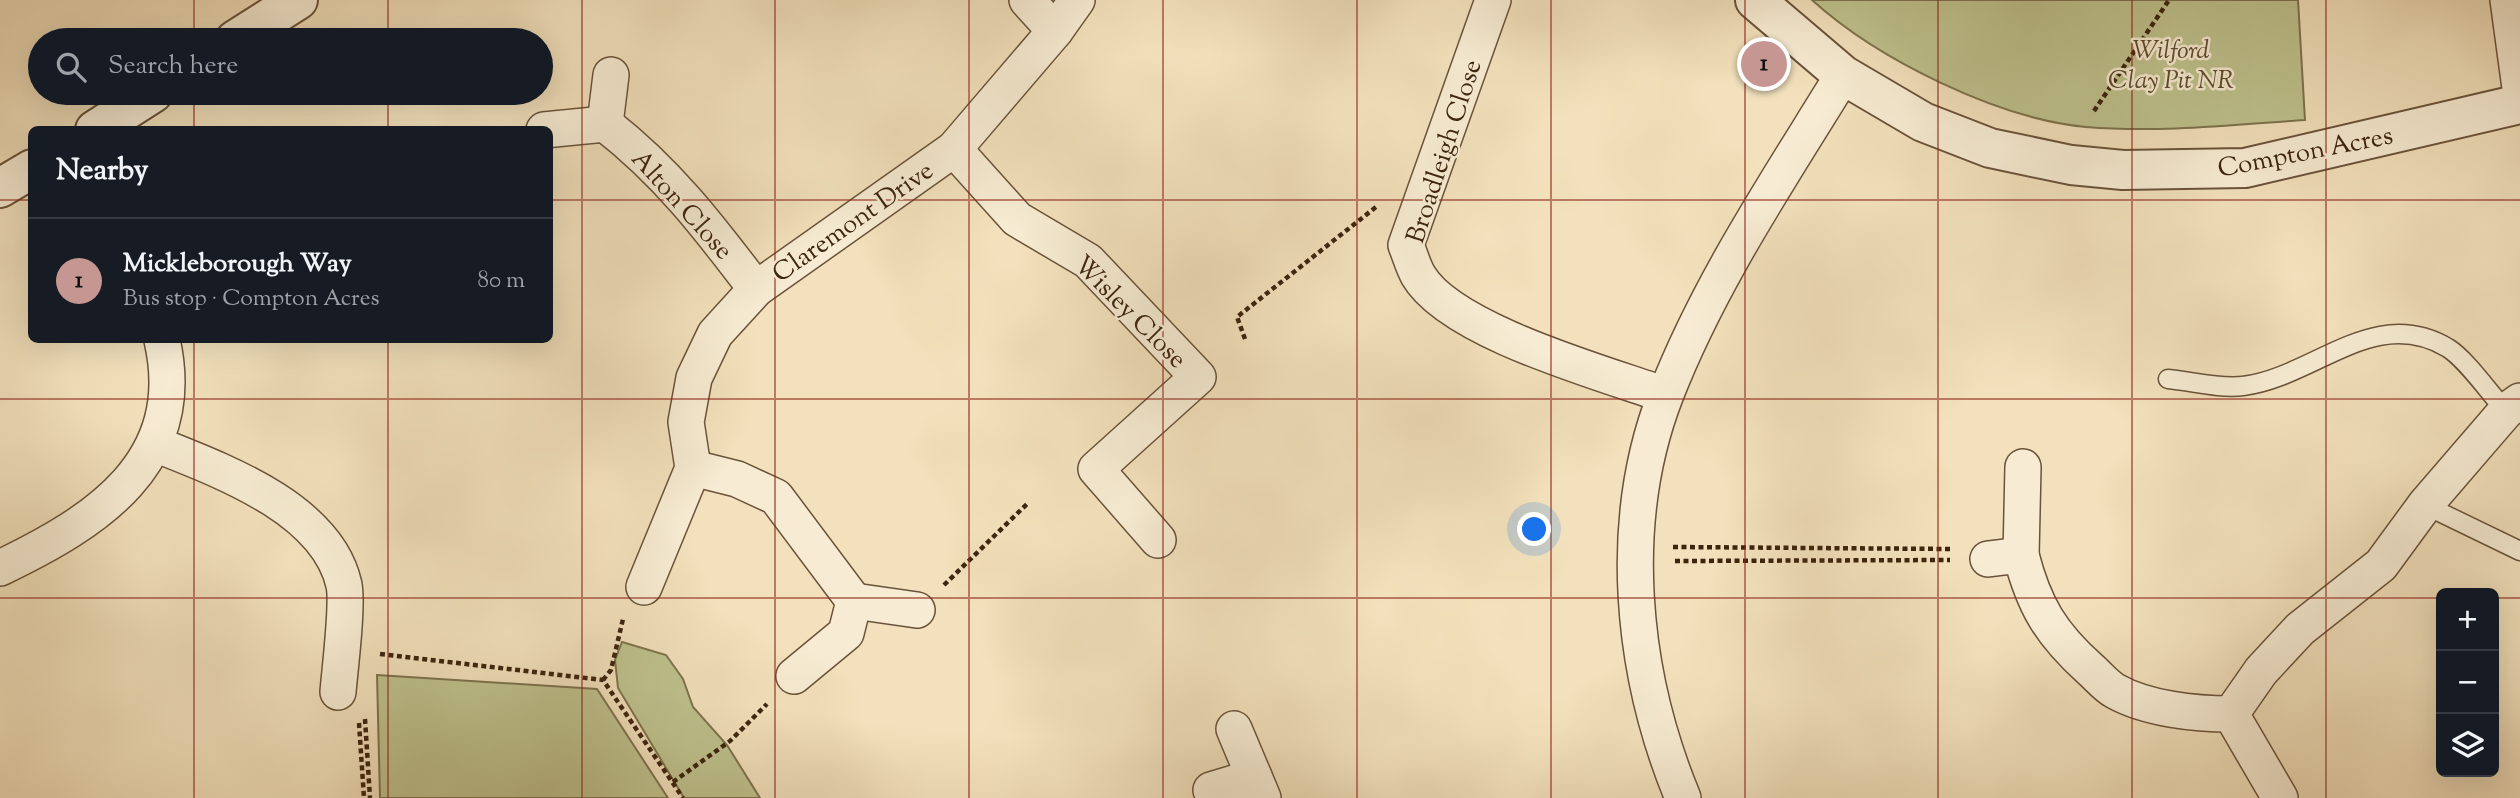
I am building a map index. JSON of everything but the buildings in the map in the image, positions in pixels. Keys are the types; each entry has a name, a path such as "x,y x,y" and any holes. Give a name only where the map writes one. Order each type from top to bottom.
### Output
{"street":[{"path":"254,28 298,0"},
{"path":"1027,0 1055,31"},
{"name":"Claremont Drive","path":"644,587 692,468 686,422 694,378 715,334 756,289 954,149 1055,31 1077,0"},
{"name":"Broadleigh Close","path":"1493,0 1406,245 1418,276 1452,309 1486,330 1665,395"},
{"name":"Compton Acres","path":"1755,0 1843,75 1923,122 1990,148 2071,165 2123,170 2245,168 2520,104"},
{"path":"2508,0 2520,88"},
{"path":"553,129 605,124 611,75"},
{"path":"1680,797 1658,729 1639,634 1636,554 1639,498 1665,395 1710,296 1843,75"},
{"path":"101,126 134,105"},
{"name":"Alton Close","path":"605,124 645,155 688,201 756,289"},
{"name":"Wisley Close","path":"954,149 1017,219 1088,261 1198,377 1096,469 1158,540"},
{"path":"0,188 28,171"},
{"path":"0,568 66,535 101,511 137,475 155,444 165,404 166,357 163,343"},
{"path":"2231,714 2261,671 2300,629 2381,565 2426,505 2513,406"},
{"path":"155,444 212,467 263,492 325,542 344,586 338,692"},
{"path":"2023,467 2005,557 2032,595 2045,620 2070,651 2114,690 2173,710 2196,714 2231,714"},
{"path":"692,468 737,479 776,497 855,601 917,610"},
{"path":"794,676 846,633 855,601"},
{"path":"2231,714 2280,798"},
{"path":"1211,790 1258,788 1234,729"}],"lane":[{"path":"2168,379 2242,386 2285,375 2370,337 2415,333 2450,349 2513,406"},
{"path":"2426,505 2520,551"}],"path":[{"path":"2094,111 2169,0"},
{"path":"1245,339 1237,317 1376,207"},
{"path":"917,610 1029,502"},
{"path":"1636,554 1973,550 2005,557"},
{"path":"1636,554 2005,557"},
{"path":"603,680 611,670 629,600 644,587"},
{"path":"341,650 603,680 683,798"},
{"path":"673,782 730,741 794,676"},
{"path":"338,692 358,702 364,798"},
{"path":"338,692 364,696 370,798"}],"green space":[{"name":"Wilford Clay Pit NR","path":"1812,0 2298,0 2305,120 2141,129 2086,127 2052,122 2015,112 1940,83 1870,44"},
{"path":"622,642 666,655 683,679 693,707 727,745 760,798 684,798 618,688 615,660"},
{"path":"377,675 597,689 668,798 380,798"}],"place":[{"name":"Mickleborough Way","path":"1764,64"}]}
